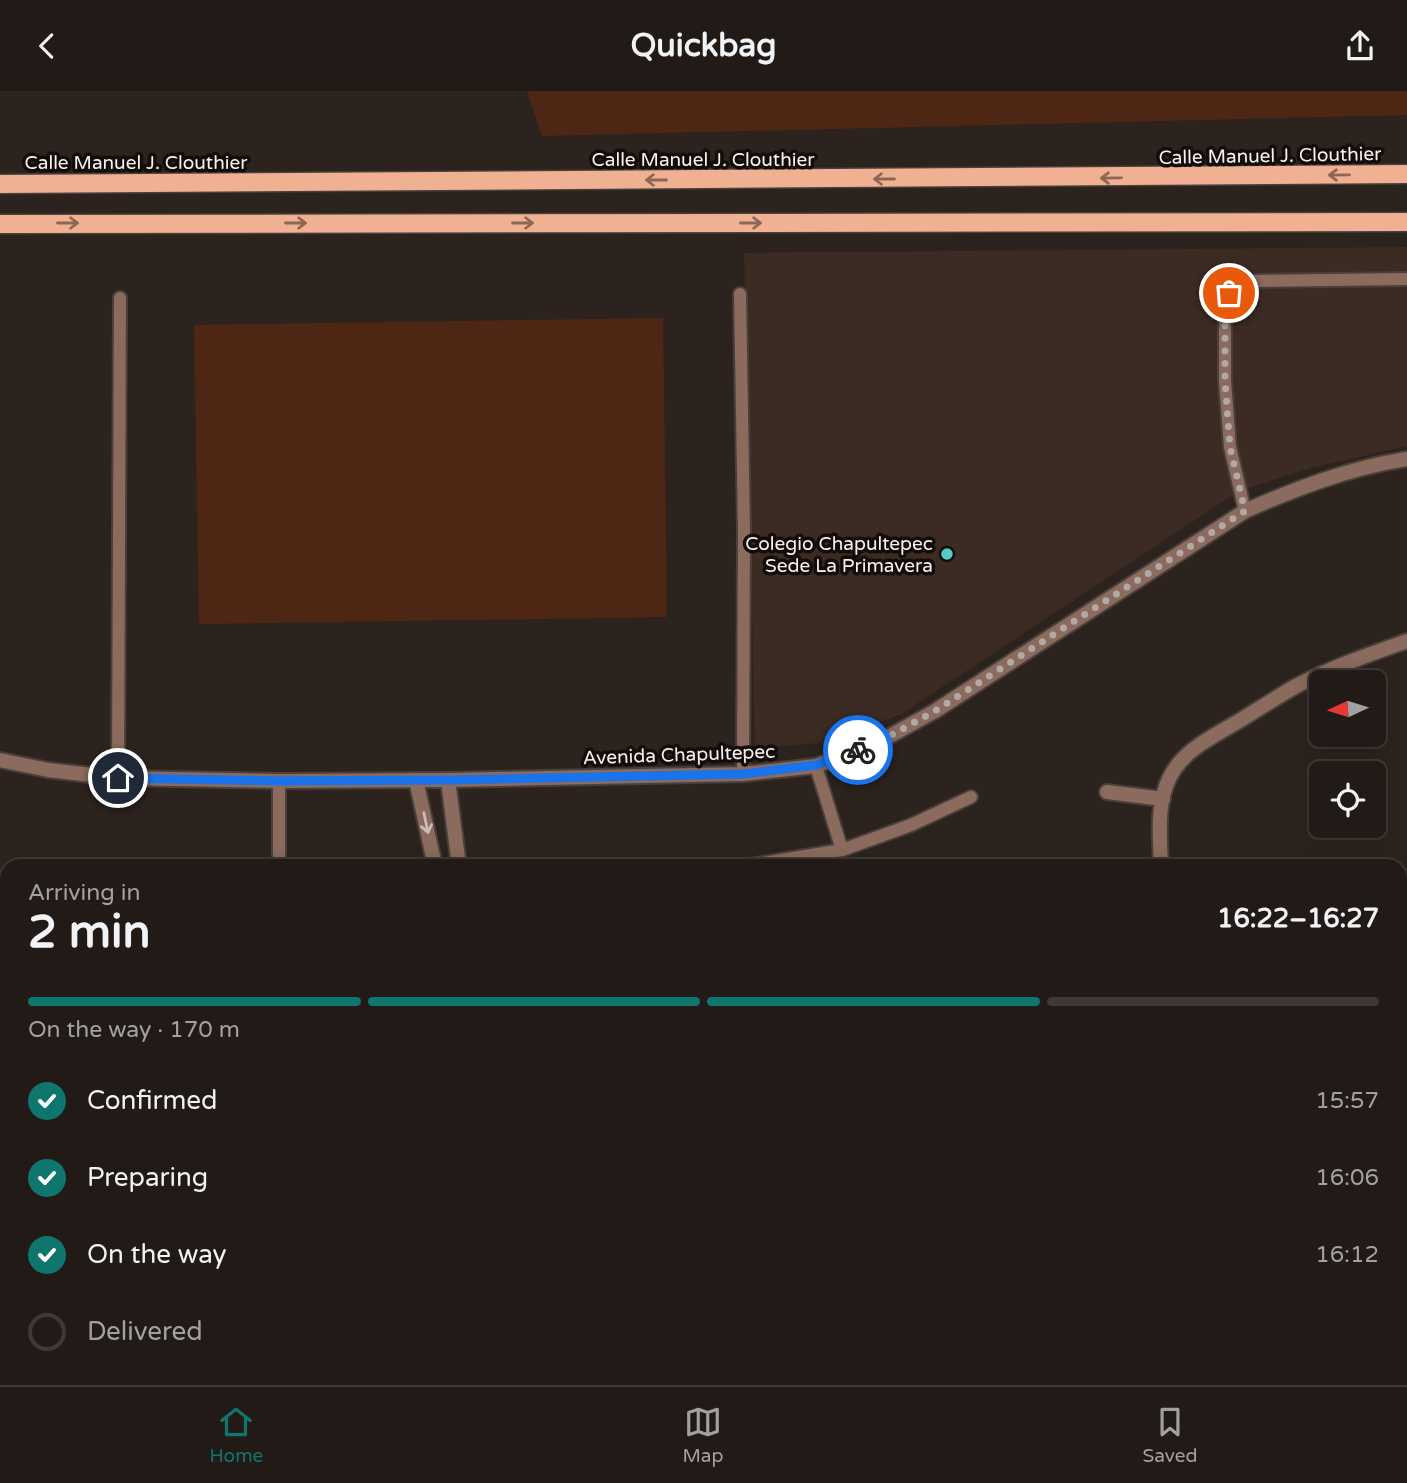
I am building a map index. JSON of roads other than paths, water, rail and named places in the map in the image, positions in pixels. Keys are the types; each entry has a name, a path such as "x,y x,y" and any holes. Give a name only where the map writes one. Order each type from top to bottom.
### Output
{"main road":[{"name":"Calle Manuel J. Clouthier","path":"0,184 1407,174"},
{"path":"0,224 1407,222"}],"street":[{"name":"Avenida Chapultepec","path":"0,760 48,770 118,778 279,781 743,774 816,765 879,742 935,711 1245,511 1296,489 1376,464 1407,459"},
{"path":"1161,859 1163,799 1170,777 1181,760 1202,743 1300,684 1358,658 1407,641"},
{"path":"416,780 433,859"},
{"path":"448,780 459,859"},
{"path":"1107,793 1163,799"}],"lane":[{"path":"1245,511 1230,447 1225,381 1225,306 1229,293 1238,285 1252,281 1407,279"},
{"path":"740,294 744,531 743,774"},
{"path":"118,778 120,298"},
{"path":"816,765 842,850"},
{"path":"279,781 279,859"},
{"path":"787,859 842,850 911,825 971,797"}],"place":[{"name":"Colegio Chapultepec Sede La Primavera","path":"947,554"}]}
